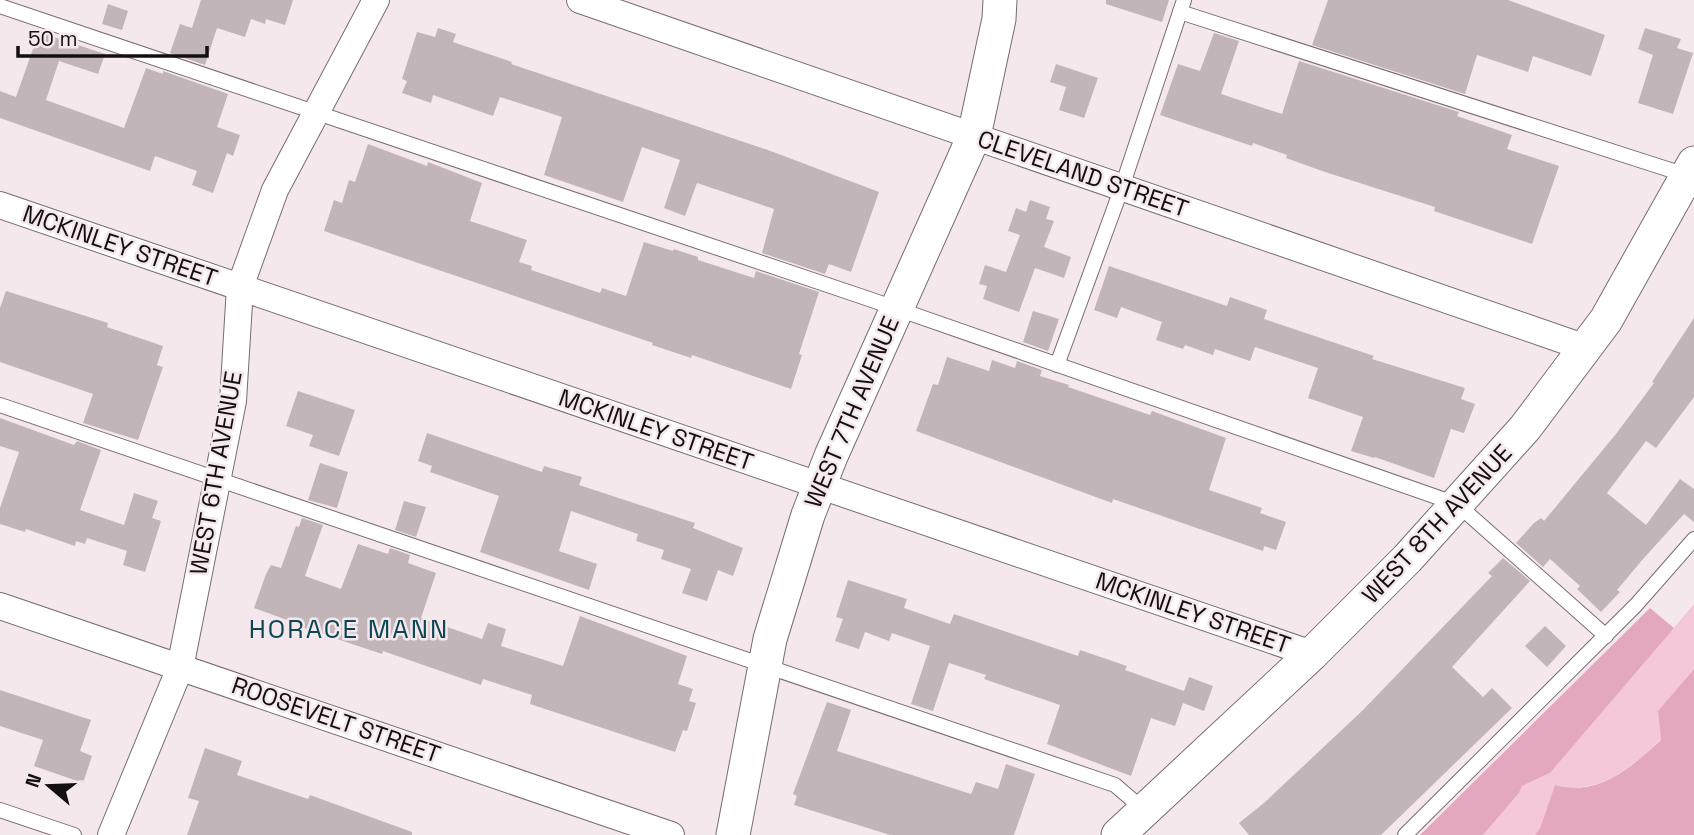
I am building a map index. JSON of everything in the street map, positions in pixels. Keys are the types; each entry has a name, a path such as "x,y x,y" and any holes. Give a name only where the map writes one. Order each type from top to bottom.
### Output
{"street":[{"name":"WEST 6TH AVENUE","path":"111,835 180,667 233,401 240,287 275,190 376,0"},
{"name":"CLEVELAND STREET","path":"580,0 1586,348"},
{"name":"WEST 7TH AVENUE","path":"733,835 770,639 819,485 974,136 999,19 1000,0"},
{"name":"WEST 8TH AVENUE","path":"1118,835 1312,654 1407,559 1525,428 1606,320 1692,172"},
{"name":"MCKINLEY STREET","path":"0,205 1312,654"},
{"name":"ROOSEVELT STREET","path":"0,606 671,835"}],"lane":[{"path":"0,6 896,309 1457,504 1606,636"},
{"path":"1058,365 1122,187 1182,6 1692,172"},
{"path":"0,405 1115,785 1145,811"},
{"path":"1405,835 1606,636 1694,539"},
{"path":"0,810 74,835"}],"shaded area":[{"path":"1694,604 1694,669 1658,711 1661,739 1638,760 1600,783 1586,787 1555,785 1535,835 1483,835 1522,786 1550,773"},
{"path":"1650,608 1674,628 1550,773 1522,786 1483,835 1420,835"},
{"path":"1694,669 1694,835 1535,835 1555,785 1571,788 1600,783 1638,761 1661,740 1658,711"}],"building":[{"path":"201,0 293,0 285,25 266,19 265,24 251,19 245,37 217,28 205,65 170,53 180,24 192,28"},
{"path":"1106,0 1169,0 1162,22 1106,4"},
{"path":"1328,0 1508,0 1605,35 1591,76 1533,56 1528,72 1477,55 1465,94 1312,45"},
{"path":"108,4 128,11 122,30 102,24"},
{"path":"438,28 456,34 453,42 512,62 511,64 768,150 879,192 851,272 829,264 825,274 762,253 774,209 697,183 685,216 664,208 680,160 642,147 623,202 544,175 562,117 500,97 493,116 433,95 431,103 402,93 407,81 402,79 417,32 435,37"},
{"path":"1645,28 1681,39 1677,48 1693,53 1673,114 1638,103 1653,55 1638,49"},
{"path":"39,32 105,54 98,74 59,61 46,100 124,128 146,68 163,74 163,71 228,94 217,127 240,135 233,156 227,153 213,193 192,185 197,171 155,156 150,171 0,118 0,91 16,97"},
{"path":"1214,33 1239,41 1221,94 1282,114 1299,61 1459,112 1457,116 1512,135 1507,149 1559,166 1532,244 1434,211 1435,207 1286,158 1287,155 1253,143 1252,146 1160,115 1178,64 1200,71"},
{"path":"1056,64 1098,78 1084,118 1059,110 1066,87 1050,82"},
{"path":"368,144 427,166 428,162 482,183 470,221 527,240 519,262 532,266 531,270 600,293 602,288 626,296 644,242 673,251 674,249 698,257 698,260 754,278 756,271 819,292 791,389 692,355 691,358 652,345 653,343 324,231 334,200 342,203 349,180 355,182"},
{"path":"1030,200 1050,207 1046,219 1054,221 1044,247 1071,257 1064,278 1035,268 1019,312 983,299 987,286 979,284 985,265 1006,272 1020,235 1008,231 1016,208 1026,212"},
{"path":"1109,266 1227,306 1230,297 1267,310 1264,319 1374,356 1372,359 1465,388 1461,399 1475,404 1464,433 1451,429 1434,478 1351,451 1363,417 1308,398 1318,368 1255,347 1250,361 1215,349 1213,355 1185,345 1183,349 1156,340 1162,322 1121,307 1117,318 1094,310"},
{"path":"6,291 108,323 107,327 163,346 157,365 163,367 138,440 83,423 93,394 0,362 0,308"},
{"path":"1033,311 1059,319 1048,351 1023,342"},
{"path":"1694,318 1694,397 1656,448 1646,441 1607,493 1646,525 1680,479 1694,489 1694,522 1684,514 1643,559 1617,590 1620,592 1601,612 1577,589 1580,586 1550,559 1543,567 1516,543 1534,523 1541,518 1544,521 1616,434 1654,383 1652,382"},
{"path":"947,357 989,371 992,360 1015,368 1017,361 1042,370 1040,376 1069,385 1068,387 1150,415 1152,411 1226,438 1209,490 1262,508 1260,513 1286,522 1276,550 1264,546 1263,551 1113,499 1112,503 916,431 933,384 938,385"},
{"path":"298,391 355,410 339,456 309,446 313,435 286,426"},
{"path":"0,418 74,445 77,441 101,450 80,510 124,525 134,493 158,501 152,518 161,521 145,572 123,565 127,551 87,538 85,544 76,541 75,546 26,529 25,532 0,524 0,508 19,452 0,446"},
{"path":"427,433 542,472 544,466 582,477 579,485 695,523 693,528 743,548 733,576 718,570 707,601 682,593 691,569 661,559 664,550 636,541 638,534 571,511 559,551 597,564 589,590 480,552 499,496 430,472 432,466 418,461"},
{"path":"320,463 348,472 337,508 308,500"},
{"path":"404,501 426,507 416,537 395,530"},
{"path":"302,518 323,525 305,576 341,589 358,544 388,554 390,548 410,555 408,563 436,573 421,618 482,639 488,623 506,629 501,646 563,666 580,616 687,656 678,684 693,689 689,701 696,703 687,731 683,730 675,752 530,704 532,695 483,679 481,685 383,651 382,654 301,627 254,608 266,574 271,565 281,568 296,526 299,527"},
{"path":"1503,558 1530,581 1452,667 1483,697 1492,688 1512,708 1381,835 1249,835 1239,823 1363,710 1492,576 1488,573"},
{"path":"848,580 907,599 904,608 950,624 954,614 1078,656 1080,650 1127,666 1125,670 1184,691 1189,677 1213,686 1204,711 1183,703 1175,726 1151,718 1131,776 1047,744 1060,705 984,679 986,675 949,663 933,711 911,704 930,646 892,633 889,641 865,632 859,649 835,641 843,619 836,617"},
{"path":"1545,626 1566,646 1547,667 1525,646"},
{"path":"0,690 91,720 80,751 92,756 83,783 34,766 43,740 0,726"},
{"path":"827,702 851,710 837,751 971,794 976,782 998,789 1006,764 1035,774 1014,835 890,835 794,805 797,796 793,794"},
{"path":"205,748 242,761 237,775 308,799 310,795 412,832 412,835 187,835 199,801 188,798"}],"district":[{"name":"HORACE MANN","path":"349,629"}]}
